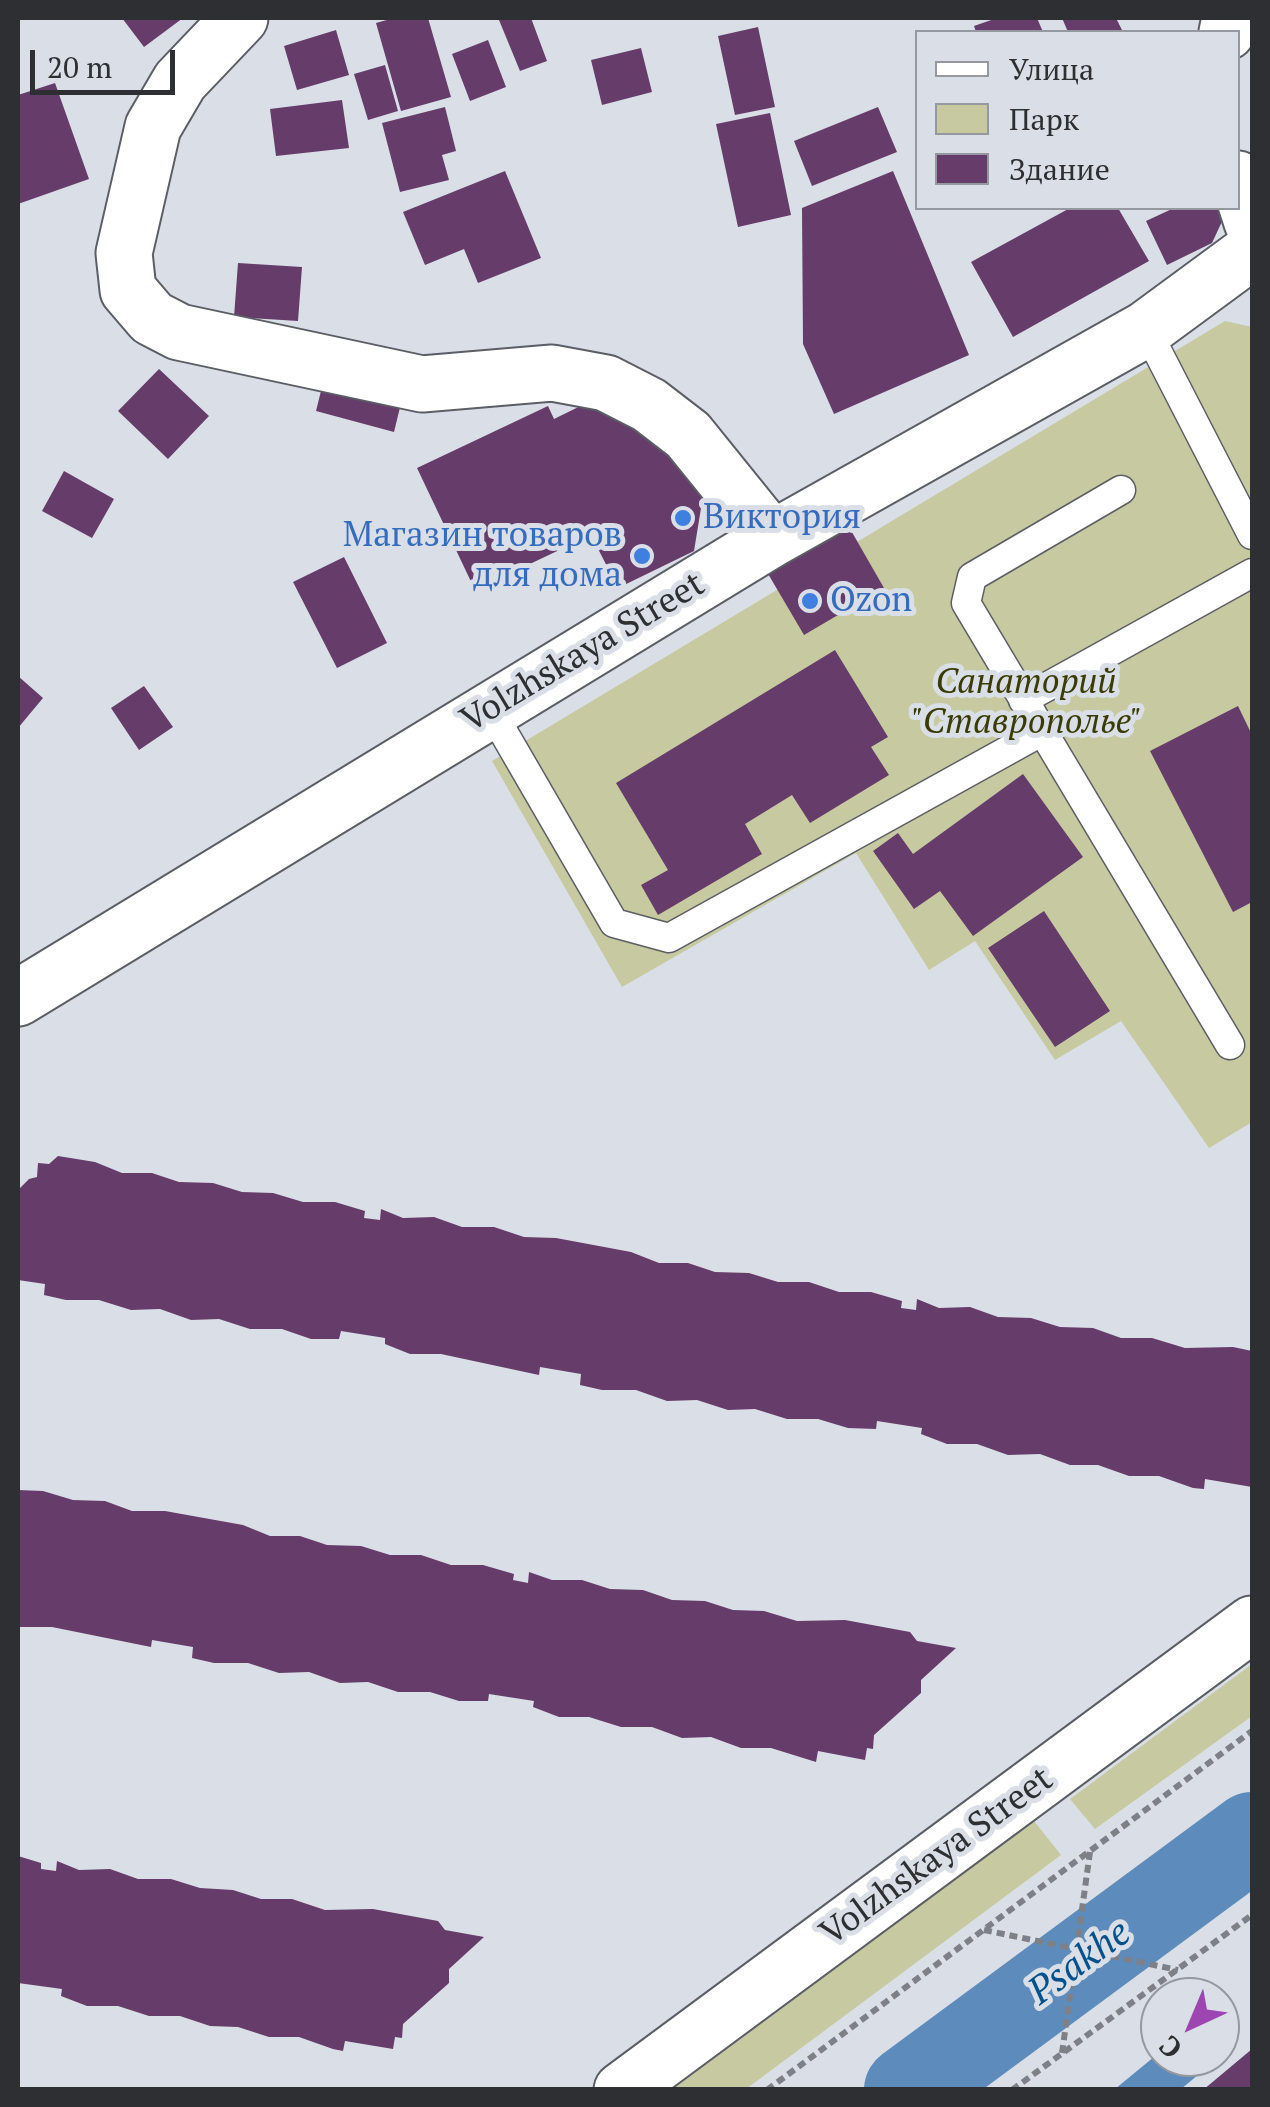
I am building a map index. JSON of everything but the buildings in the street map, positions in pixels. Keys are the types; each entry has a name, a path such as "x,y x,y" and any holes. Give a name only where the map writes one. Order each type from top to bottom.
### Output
{"street":[{"path":"240,18 180,82 153,127 124,252 128,290 152,318 178,332 422,384 552,373 606,382 649,405 688,435 772,539"},
{"path":"1240,185 1252,222"},
{"name":"Volzhskaya Street","path":"18,998 772,539 1146,329 1252,251"},
{"name":"Volzhskaya Street","path":"622,2090 1252,1624"}],"lane":[{"path":"1146,329 1252,535"},
{"path":"1121,490 972,577 966,603 1230,1045"},
{"path":"1023,700 1252,572"},
{"path":"490,709 614,923 668,938 1041,732"}],"path":[{"path":"767,2090 1252,1731"},
{"path":"1062,2053 1090,1851"},
{"path":"1012,2090 1252,1915"},
{"path":"984,1930 1179,1970"}],"green space":[{"name":"Санаторий \"Ставрополье\"","path":"1225,321 1252,327 1252,1122 1209,1148 1121,1021 1055,1060 975,941 929,970 856,853 622,987 492,761"},
{"path":"1252,1664 1252,1716 1095,1829 1070,1799"},
{"path":"1034,1821 1061,1855 746,2089 673,2089"}],"water":[{"path":"1140,2068 1140,2077 1196,2077 1181,2089 1115,2089"}],"waterway":[{"name":"Psakhe","path":"908,2090 1252,1836"}],"place":[{"name":"Виктория","path":"683,518"},
{"name":"Магазин товаров для дома","path":"642,556"},
{"name":"Ozon","path":"810,601"}]}
